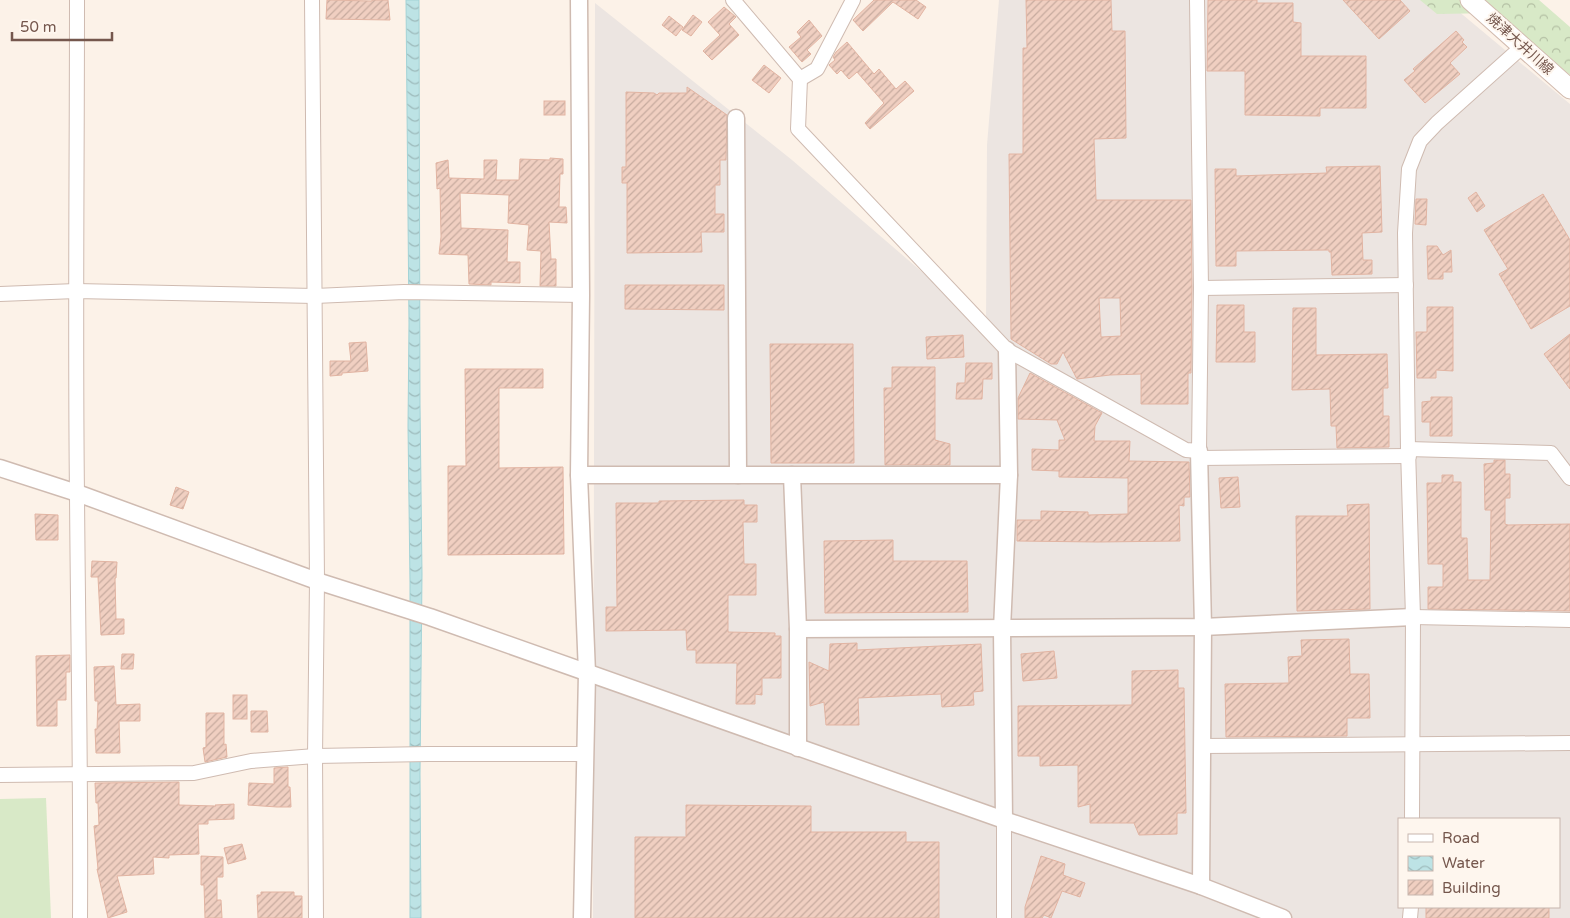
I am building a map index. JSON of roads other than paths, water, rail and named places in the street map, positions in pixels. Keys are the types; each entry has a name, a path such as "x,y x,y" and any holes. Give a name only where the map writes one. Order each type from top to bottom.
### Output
{"main road":[{"name":"焼津大井川線","path":"1470,0 1570,89"}],"street":[{"path":"77,0 76,291 81,775 80,918"},
{"path":"312,0 317,581 316,918"},
{"path":"579,0 581,295 579,475 587,673 582,918"},
{"path":"732,0 800,78 798,129 1008,350 1186,450 1199,454 1551,453 1570,478"},
{"path":"800,78 816,69 853,0"},
{"path":"1198,0 1201,288 1199,454 1203,627 1201,886"},
{"path":"1412,818 1413,617 1405,233 1409,169 1420,141 1437,123 1523,46"},
{"path":"736,118 738,475"},
{"path":"1201,288 1406,285"},
{"path":"0,294 76,291 315,296 404,292 581,295"},
{"path":"1004,918 1002,629 1009,475 1008,350"},
{"path":"0,468 77,493 317,581 430,618 1004,820 1201,886 1283,918"},
{"path":"579,475 1009,475"},
{"path":"792,475 798,629 798,748"},
{"path":"798,629 1203,627 1413,617 1570,620"},
{"path":"1203,746 1570,743"},
{"path":"0,775 194,773 251,761 315,756 586,754"}],"water":[{"path":"406,0 419,0 422,574 421,918 410,918 409,324"}]}
